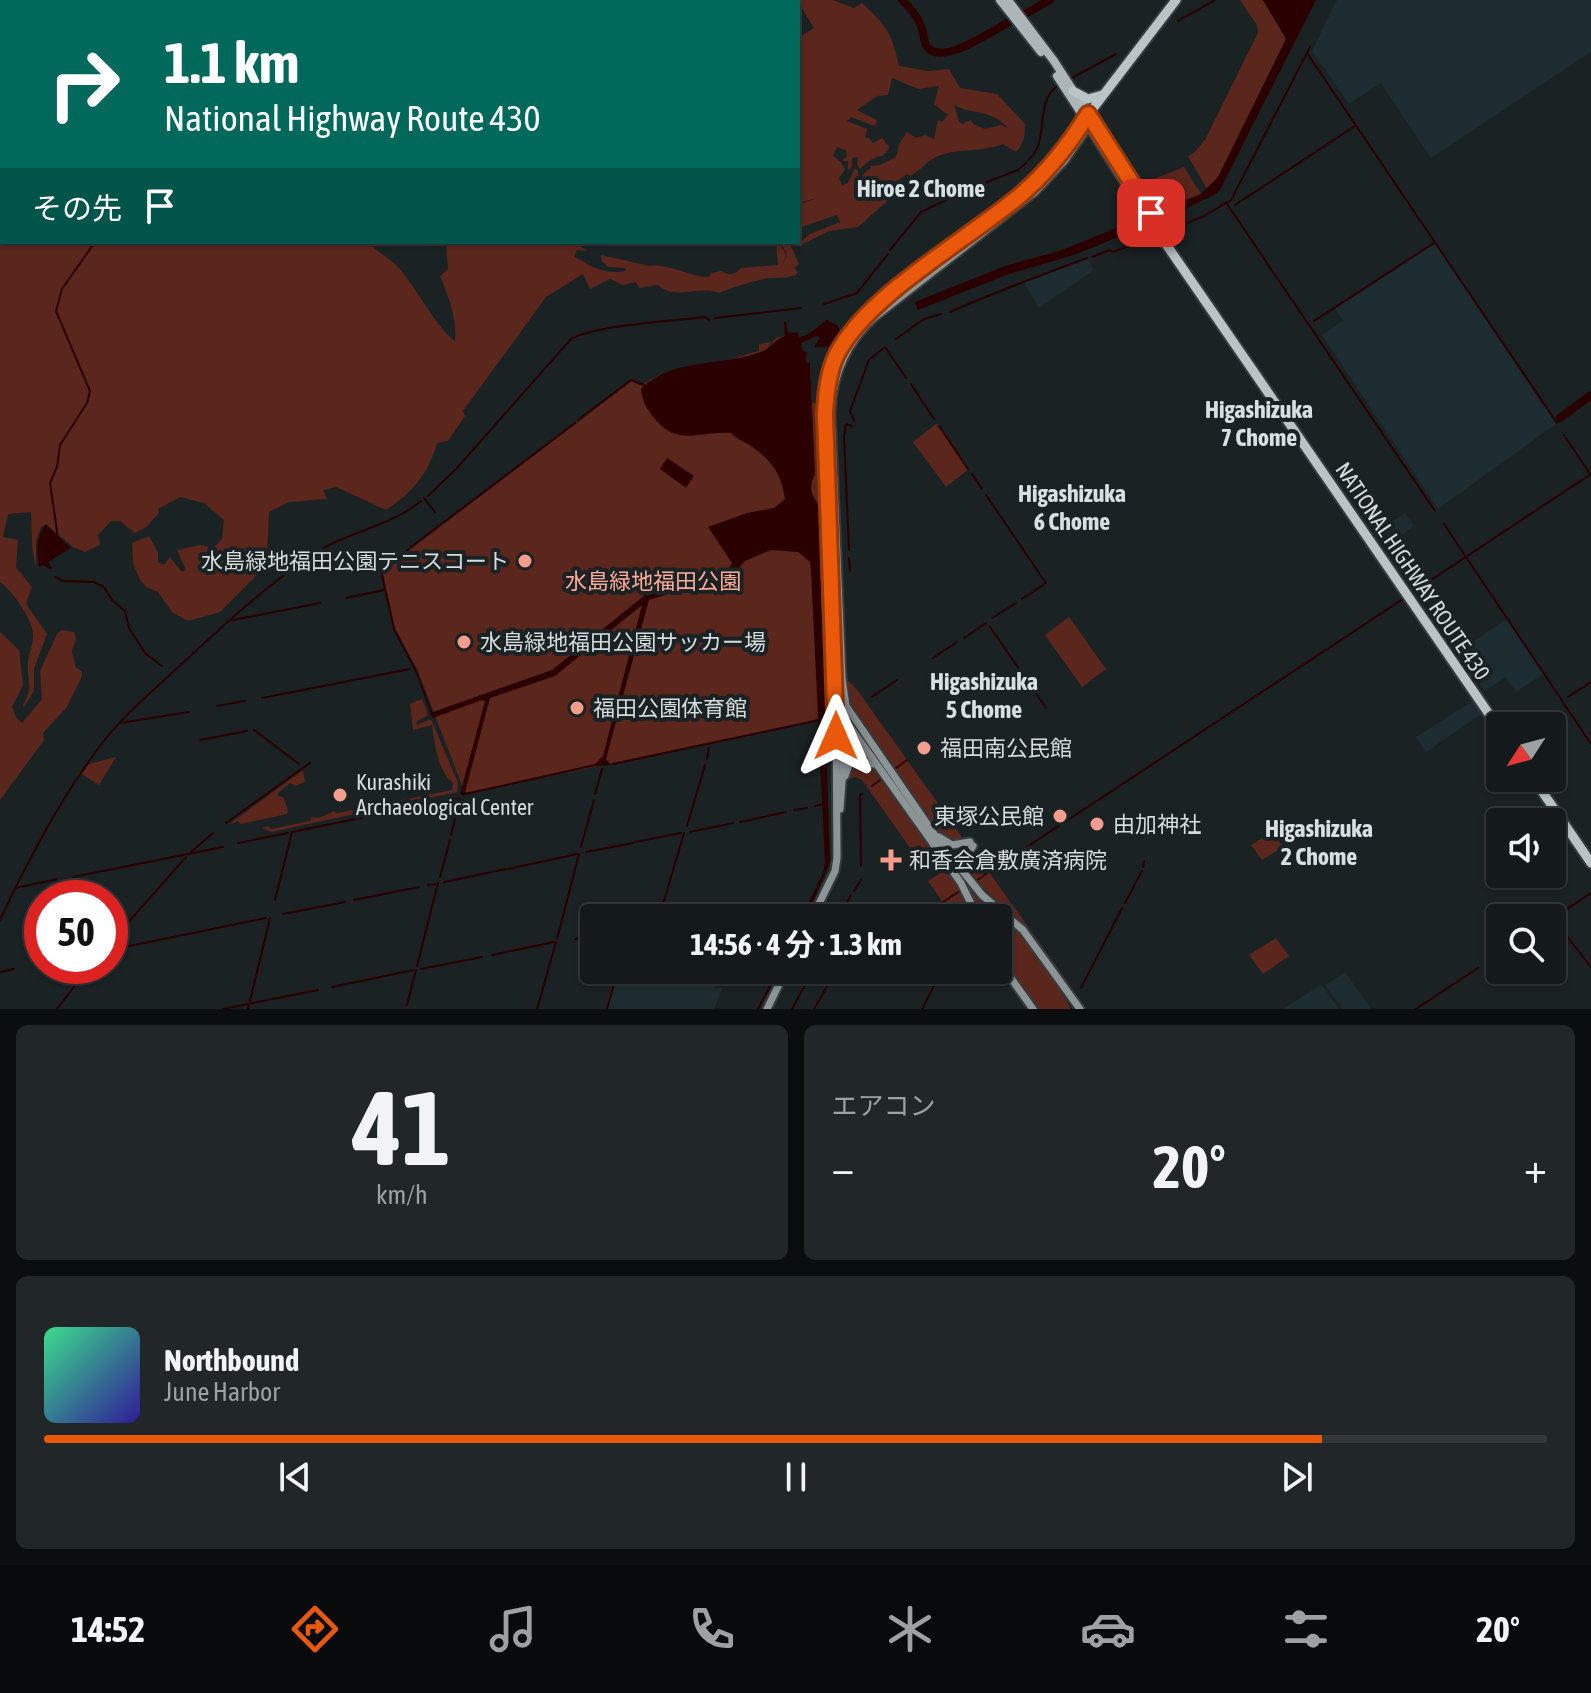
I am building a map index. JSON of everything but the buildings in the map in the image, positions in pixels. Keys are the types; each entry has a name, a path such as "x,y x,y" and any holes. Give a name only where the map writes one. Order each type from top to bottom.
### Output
{"highway":[{"path":"1089,119 1102,95 1176,0"},
{"path":"1089,119 1182,0"},
{"path":"1073,91 1088,99 1102,95"},
{"name":"NATIONAL HIGHWAY ROUTE 430","path":"1089,119 1162,233 1491,712"},
{"path":"1543,792 1591,863"},
{"path":"1549,792 1591,854"}],"main road":[{"path":"1000,0 1089,119"},
{"path":"1008,0 1073,91 1089,119"},
{"path":"836,831 846,729 843,717 831,411 841,363 853,340 870,321 1035,192 1065,160 1089,119"},
{"path":"819,904 835,871 837,749 825,414 828,382 835,357 865,316 1030,187 1089,119"},
{"path":"842,683 846,706 934,833 982,895 1023,930 1080,1009"},
{"path":"836,708 843,717"},
{"path":"846,729 856,729 867,738"},
{"path":"837,749 846,729"},
{"path":"846,729 961,883 971,904"},
{"path":"842,784 849,765 857,759 869,761 885,778"},
{"path":"934,833 952,845 971,844 964,861 969,880"},
{"path":"1012,980 1033,1009"},
{"path":"767,1009 779,984"}],"shaded area":[{"path":"1263,0 1316,0 1220,190 1172,215 1074,255 1009,274 918,310 917,301 1008,265 1059,251 1201,194 1218,177 1286,39"},
{"path":"1337,0 1591,0 1591,52 1431,158 1381,83 1349,104 1312,51"},
{"path":"1435,243 1556,424 1438,509 1322,335 1343,321 1335,309"},
{"path":"1087,259 1094,270 1039,308 1024,282"},
{"path":"827,320 838,326 841,336 834,347 814,347 820,338 817,336 801,343 803,351 807,352 806,362 810,363 815,474 811,489 818,504 830,862 812,904 808,904 825,863 811,570 810,562 798,552 771,550 745,561 735,573 649,600 606,759 611,765 595,764 603,756 642,605 555,676 490,698 464,796 460,794 485,701 433,718 430,713 552,670 645,595 729,568 732,563 708,527 747,513 774,508 785,499 775,469 759,452 731,433 690,436 672,433 651,414 641,389 668,372 765,350 785,336 784,322 788,333 797,332 799,337 807,335"},
{"path":"667,458 694,476 686,488 660,469"},
{"path":"1405,513 1414,526 1389,544 1384,543 1376,532"},
{"path":"46,525 71,548 48,562 50,569 43,565 39,567 38,539"},
{"path":"1506,619 1543,674 1516,692 1506,677 1485,691 1458,652"},
{"path":"1474,700 1483,713 1426,752 1416,737"},
{"path":"1344,973 1371,1009 1343,1009 1325,985"},
{"path":"614,984 716,984 714,988 723,987 714,1009 606,1009"},
{"path":"1321,984 1339,1009 1283,1009 1319,986"}],"green space":[{"path":"800,0 833,0 854,8 862,3 887,31 899,66 928,71 949,69 960,88 997,94 1025,124 1021,146 1016,152 1003,144 937,157 896,182 886,202 858,227 829,231 799,246 810,234 840,222 837,215 800,227 800,204 817,198 800,202 800,180 803,176 800,178 800,37 814,28","holes":["892,78 918,89 939,86 934,104 948,115 942,122 938,120 934,139 925,135 916,138 907,132 899,144 896,157 870,166 861,182 855,168 848,183 842,185 839,178 845,170 833,156 837,147 846,150 847,156 842,161 848,161 848,170 852,167 852,158 858,157 860,169 884,155 889,147 882,138 873,143 865,138 867,129 847,121 851,117 874,126 877,120 857,110 877,96 888,95","954,105 995,118 1009,129 1001,125 985,129 971,120 962,124"]},
{"path":"1240,0 1263,0 1286,39 1218,177 1207,189 1188,156 1206,138 1258,33 1257,25"},
{"path":"1184,167 1201,194 1157,211 1141,184"},
{"path":"0,244 371,244 398,267 455,342 452,308 440,276 448,269 446,244 576,244 588,251 577,250 574,256 605,271 626,271 626,268 608,267 601,255 709,277 711,273 721,271 731,274 741,268 778,265 776,244 780,244 786,255 782,265 787,255 782,244 790,244 799,264 794,268 798,272 796,275 760,280 719,293 672,292 658,285 639,288 636,282 623,285 610,279 590,289 583,274 546,297 463,411 465,416 448,441 437,443 424,473 404,497 386,510 336,487 323,490 327,499 289,502 269,512 267,560 220,612 188,621 172,612 158,592 146,587 140,580 133,563 132,543 149,536 158,552 158,562 164,565 170,557 182,572 186,570 177,550 201,545 213,548 222,539 224,520 204,503 180,497 158,509 159,513 146,527 135,533 120,521 111,521 98,535 100,545 85,552 73,547 46,524 41,527 36,541 36,567 31,512 8,514 3,537 18,540 16,567 32,587 26,604 47,634 34,669 34,691 24,707 29,688 32,629 21,606 0,582"},
{"name":"水島緑地福田公園","path":"797,332 803,351 807,352 806,362 810,363 812,403 818,403 829,721 818,720 469,793 464,791 418,671 395,628 382,571 632,381 642,386 670,371 727,361 759,351 759,344 771,342 767,350 776,338"},
{"path":"936,424 969,469 946,487 913,442"},
{"path":"1069,617 1106,669 1082,687 1045,635"},
{"path":"62,630 74,632 76,639 72,651 76,668 82,671 82,676 67,707 43,733 44,740 0,800 0,632 19,650 23,685 12,707 22,723 42,699 40,671 57,634"},
{"path":"849,681 964,840 952,842 943,837 853,711 847,695 846,682"},
{"path":"422,699 428,715 416,722 417,725 431,719 458,783 457,792 271,832 262,828 268,826 271,829 310,821 312,817 319,818 334,811 337,813 452,790 453,783 443,771 438,756 432,725 413,730 410,704"},
{"path":"116,757 99,785 82,774 89,764"},
{"path":"856,761 871,765 936,856 934,864 928,868 923,866 862,780 855,777 846,779"},
{"path":"303,770 305,782 295,786 290,783 278,793 283,797 287,814 228,825"},
{"path":"1272,832 1283,847 1262,860 1251,845"},
{"path":"974,853 977,855 1012,904 1001,904 974,880 966,862"},
{"path":"955,866 994,904 975,904"},
{"path":"942,872 948,875 969,904 945,904 928,881"},
{"path":"1012,904 1073,990 1012,914"},
{"path":"1012,922 1051,973 1071,1009 1037,1009 1012,974"},
{"path":"1276,938 1289,956 1263,974 1249,955"}],"waterway":[{"path":"902,0 917,18 926,45 942,53 980,39 1011,21"},
{"path":"1027,13 1050,0"},
{"path":"1178,21 1215,0"},
{"path":"1161,234 1204,216 1231,200 1310,47"},
{"path":"1307,53 1557,423"},
{"path":"1072,78 1116,54"},
{"path":"1028,160 1039,144 1046,103 1057,86"},
{"path":"1235,205 1355,126"},
{"path":"890,250 921,212 1018,170 1026,163"},
{"path":"1227,204 1435,511"},
{"path":"1092,257 1155,236"},
{"path":"1314,321 1434,243"},
{"path":"58,538 50,483 57,467 60,445 87,403 90,391 56,311 62,289 94,244"},
{"path":"824,304 857,293 888,254"},
{"path":"950,312 1087,258"},
{"path":"715,318 801,308"},
{"path":"896,339 924,319 941,314"},
{"path":"428,496 457,468 571,339 598,330 636,324 705,317 709,320"},
{"path":"854,421 850,411 869,360 885,347 906,378"},
{"path":"578,420 631,380 644,385"},
{"path":"911,384 934,419"},
{"path":"1560,418 1591,395"},
{"path":"411,547 575,423"},
{"path":"849,550 844,437 846,424 852,426"},
{"path":"939,426 968,469"},
{"path":"1564,435 1590,474"},
{"path":"972,474 982,489"},
{"path":"1416,590 1591,474"},
{"path":"986,495 1046,583 1022,599"},
{"path":"424,498 435,512"},
{"path":"0,920 58,809 85,766 125,717 222,627 293,568 325,547 396,517 421,501"},
{"path":"1444,524 1591,744"},
{"path":"409,549 381,570 394,629 416,671 432,714"},
{"path":"849,558 850,571"},
{"path":"55,577 63,581 94,582 104,587 112,600 125,611 129,628 145,653 162,666"},
{"path":"346,598 384,590"},
{"path":"995,868 1403,599"},
{"path":"233,620 320,603"},
{"path":"992,618 1016,603"},
{"path":"964,638 986,623"},
{"path":"990,627 1046,708"},
{"path":"933,658 957,642"},
{"path":"262,698 410,669"},
{"path":"872,697 897,680"},
{"path":"1568,697 1591,682"},
{"path":"217,706 245,701"},
{"path":"120,723 189,712"},
{"path":"613,764 819,720"},
{"path":"254,730 299,764"},
{"path":"200,740 247,731"},
{"path":"707,759 709,748"},
{"path":"896,768 907,760"},
{"path":"226,823 310,763"},
{"path":"465,794 595,765"},
{"path":"687,826 705,765"},
{"path":"595,794 602,769"},
{"path":"872,786 880,780"},
{"path":"861,866 862,794"},
{"path":"449,800 460,799 451,835"},
{"path":"581,847 594,800"},
{"path":"292,832 444,801"},
{"path":"815,806 825,804"},
{"path":"794,810 807,808"},
{"path":"740,822 786,812"},
{"path":"690,832 733,823"},
{"path":"275,900 292,832"},
{"path":"191,852 213,833"},
{"path":"238,843 288,833"},
{"path":"635,842 681,833"},
{"path":"663,904 684,833"},
{"path":"440,877 450,840"},
{"path":"586,852 633,843"},
{"path":"73,877 223,847"},
{"path":"508,869 577,854"},
{"path":"557,939 579,854"},
{"path":"128,923 186,857"},
{"path":"1143,867 1144,861"},
{"path":"444,882 506,869"},
{"path":"1125,903 1142,871"},
{"path":"976,881 987,873"},
{"path":"16,888 57,879"},
{"path":"854,891 861,880"},
{"path":"417,966 438,883"},
{"path":"428,885 437,884"},
{"path":"354,900 419,887"},
{"path":"943,902 960,891"},
{"path":"1566,910 1591,893"},
{"path":"846,904 851,895"},
{"path":"283,914 345,902"},
{"path":"1081,988 1122,908"},
{"path":"128,946 266,918"},
{"path":"248,1009 270,918"},
{"path":"1566,935 1591,967"},
{"path":"575,939 580,938"},
{"path":"492,955 554,942"},
{"path":"537,1009 556,942"},
{"path":"421,969 482,957"},
{"path":"1416,1009 1478,968"},
{"path":"0,972 14,969"},
{"path":"332,987 414,970"},
{"path":"407,1005 416,970"},
{"path":"57,1009 76,984"},
{"path":"607,1009 614,984"},
{"path":"716,985 721,984"},
{"path":"758,1009 771,984"},
{"path":"792,1009 805,984"},
{"path":"814,1009 829,984"},
{"path":"922,1009 935,984"},
{"path":"223,1009 318,990"}],"place":[{"name":"水島緑地福田公園テニスコート","path":"525,561"},
{"name":"水島緑地福田公園サッカー場","path":"464,642"},
{"name":"福田公園体育館","path":"577,708"},
{"name":"福田南公民館","path":"924,748"},
{"name":"Kurashiki Archaeological Center","path":"340,795"},
{"name":"東塚公民館","path":"1060,816"},
{"name":"由加神社","path":"1097,824"},
{"name":"和香会倉敷廣済病院","path":"891,860"}],"district":[{"name":"Hiroe 2 Chome","path":"921,188"},
{"name":"Higashizuka 7 Chome","path":"1259,423"},
{"name":"Higashizuka 6 Chome","path":"1072,507"},
{"name":"Higashizuka 5 Chome","path":"984,695"},
{"name":"Higashizuka 2 Chome","path":"1319,842"}],"route":[{"path":"836,736 825,414 825,399 835,357 865,316 1030,187 1059,155 1088,114 1151,213"}]}
